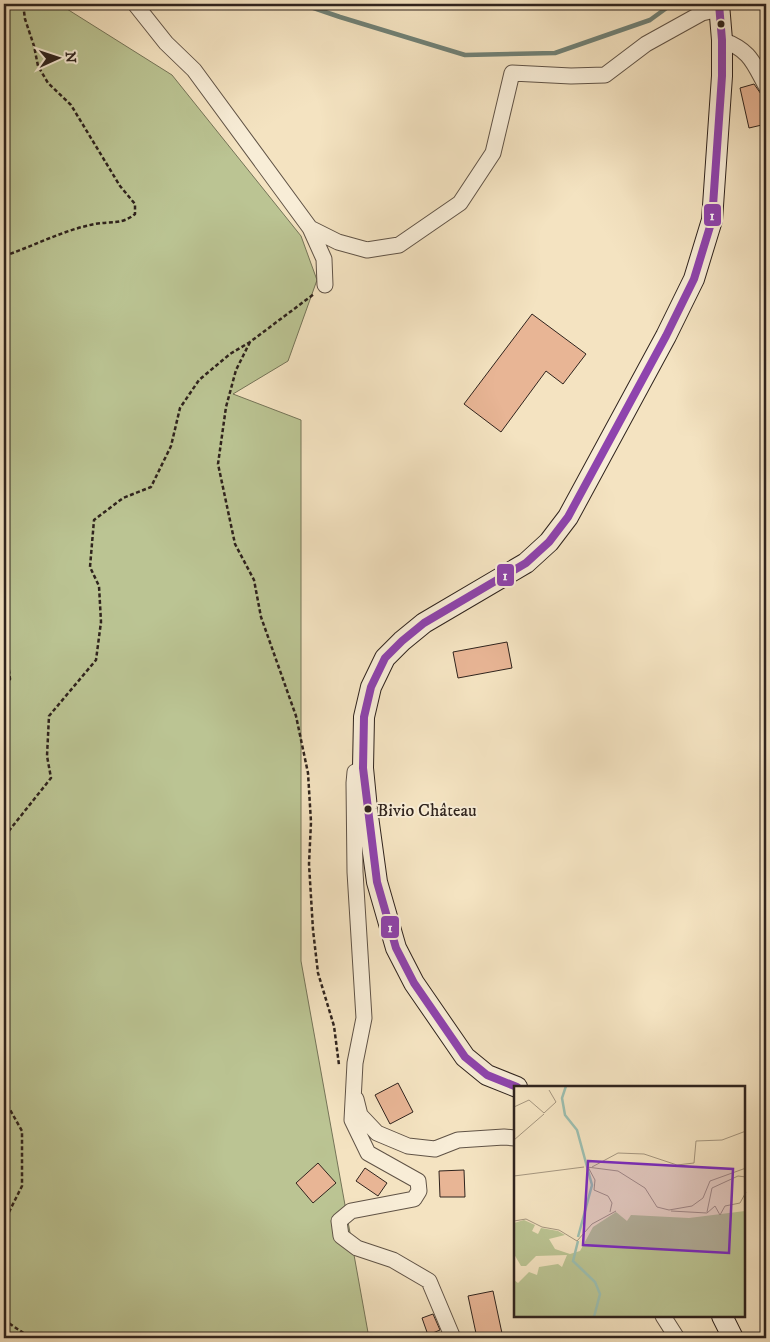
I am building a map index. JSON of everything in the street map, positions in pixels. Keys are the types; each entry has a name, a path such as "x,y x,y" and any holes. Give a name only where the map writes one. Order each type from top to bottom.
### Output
{"main road":[{"path":"515,1086 487,1074 465,1057 414,983 396,948 377,882 363,768 364,717 371,687 385,658 402,641 424,623 526,563 549,542 568,517 666,336 694,279 712,220 722,76 722,40 719,6"},
{"path":"722,1317 733,1338"}],"street":[{"path":"135,4 166,43 194,70 310,228 324,259 325,285"},
{"path":"310,228 338,242 367,250 399,245 460,203 493,153 512,73 572,76 605,75 646,44 702,13 719,6"},
{"path":"722,40 732,43 749,55 766,86"},
{"path":"363,768 355,772 354,783 355,872 364,1018 355,1063 352,1120 368,1153 418,1181 419,1191 414,1199 351,1211 339,1222 342,1236 357,1248 393,1260 429,1281 453,1338"},
{"path":"354,1091 360,1115 376,1133 408,1146 435,1149 458,1140 514,1138"},
{"path":"664,1317 677,1338"}],"path":[{"path":"4,256 28,248 55,235 95,224 127,221 135,214 135,204 120,186 71,105 48,83 38,66 34,46 24,19 23,4"},
{"path":"4,850 8,832 51,778 47,756 48,716 96,660 101,622 99,586 90,567 94,520 123,498 151,487 172,446 180,408 199,380 230,354 250,342 325,285"},
{"path":"250,342 236,370 226,407 218,464 235,544 254,580 261,617 296,716 308,773 311,822 310,873 313,930 318,973 334,1026 342,1082 354,1091"},
{"path":"4,631 10,678 4,685"},
{"path":"4,1100 22,1132 22,1186 4,1222"},
{"path":"4,1320 31,1338"}],"green space":[{"path":"4,4 59,4 172,75 301,236 317,280 288,361 233,394 301,420 301,961 369,1338 4,1338"}],"building":[{"path":"754,84 761,94 765,95 766,124 749,128 740,88"},
{"path":"532,314 586,354 563,384 546,371 501,432 464,404"},
{"path":"507,642 512,668 458,678 453,652"},
{"path":"398,1083 413,1112 390,1124 375,1095"},
{"path":"318,1163 336,1183 313,1203 296,1183"},
{"path":"365,1168 387,1183 378,1196 356,1181"},
{"path":"464,1170 465,1197 440,1197 439,1171"},
{"path":"493,1291 503,1338 477,1338 468,1296"},
{"path":"433,1314 440,1330 428,1335 422,1318"}],"waterway":[{"path":"302,4 465,55 555,53 650,20 672,4"}],"transit line":[{"name":"1","path":"514,1086 487,1075 465,1057 414,983 396,948 377,882 363,768 364,717 371,687 385,658 402,641 424,623 526,563 549,542 568,517 666,336 694,279 712,220 722,76 719,4"}],"place":[{"name":"Bivio Château","path":"368,809"}]}
